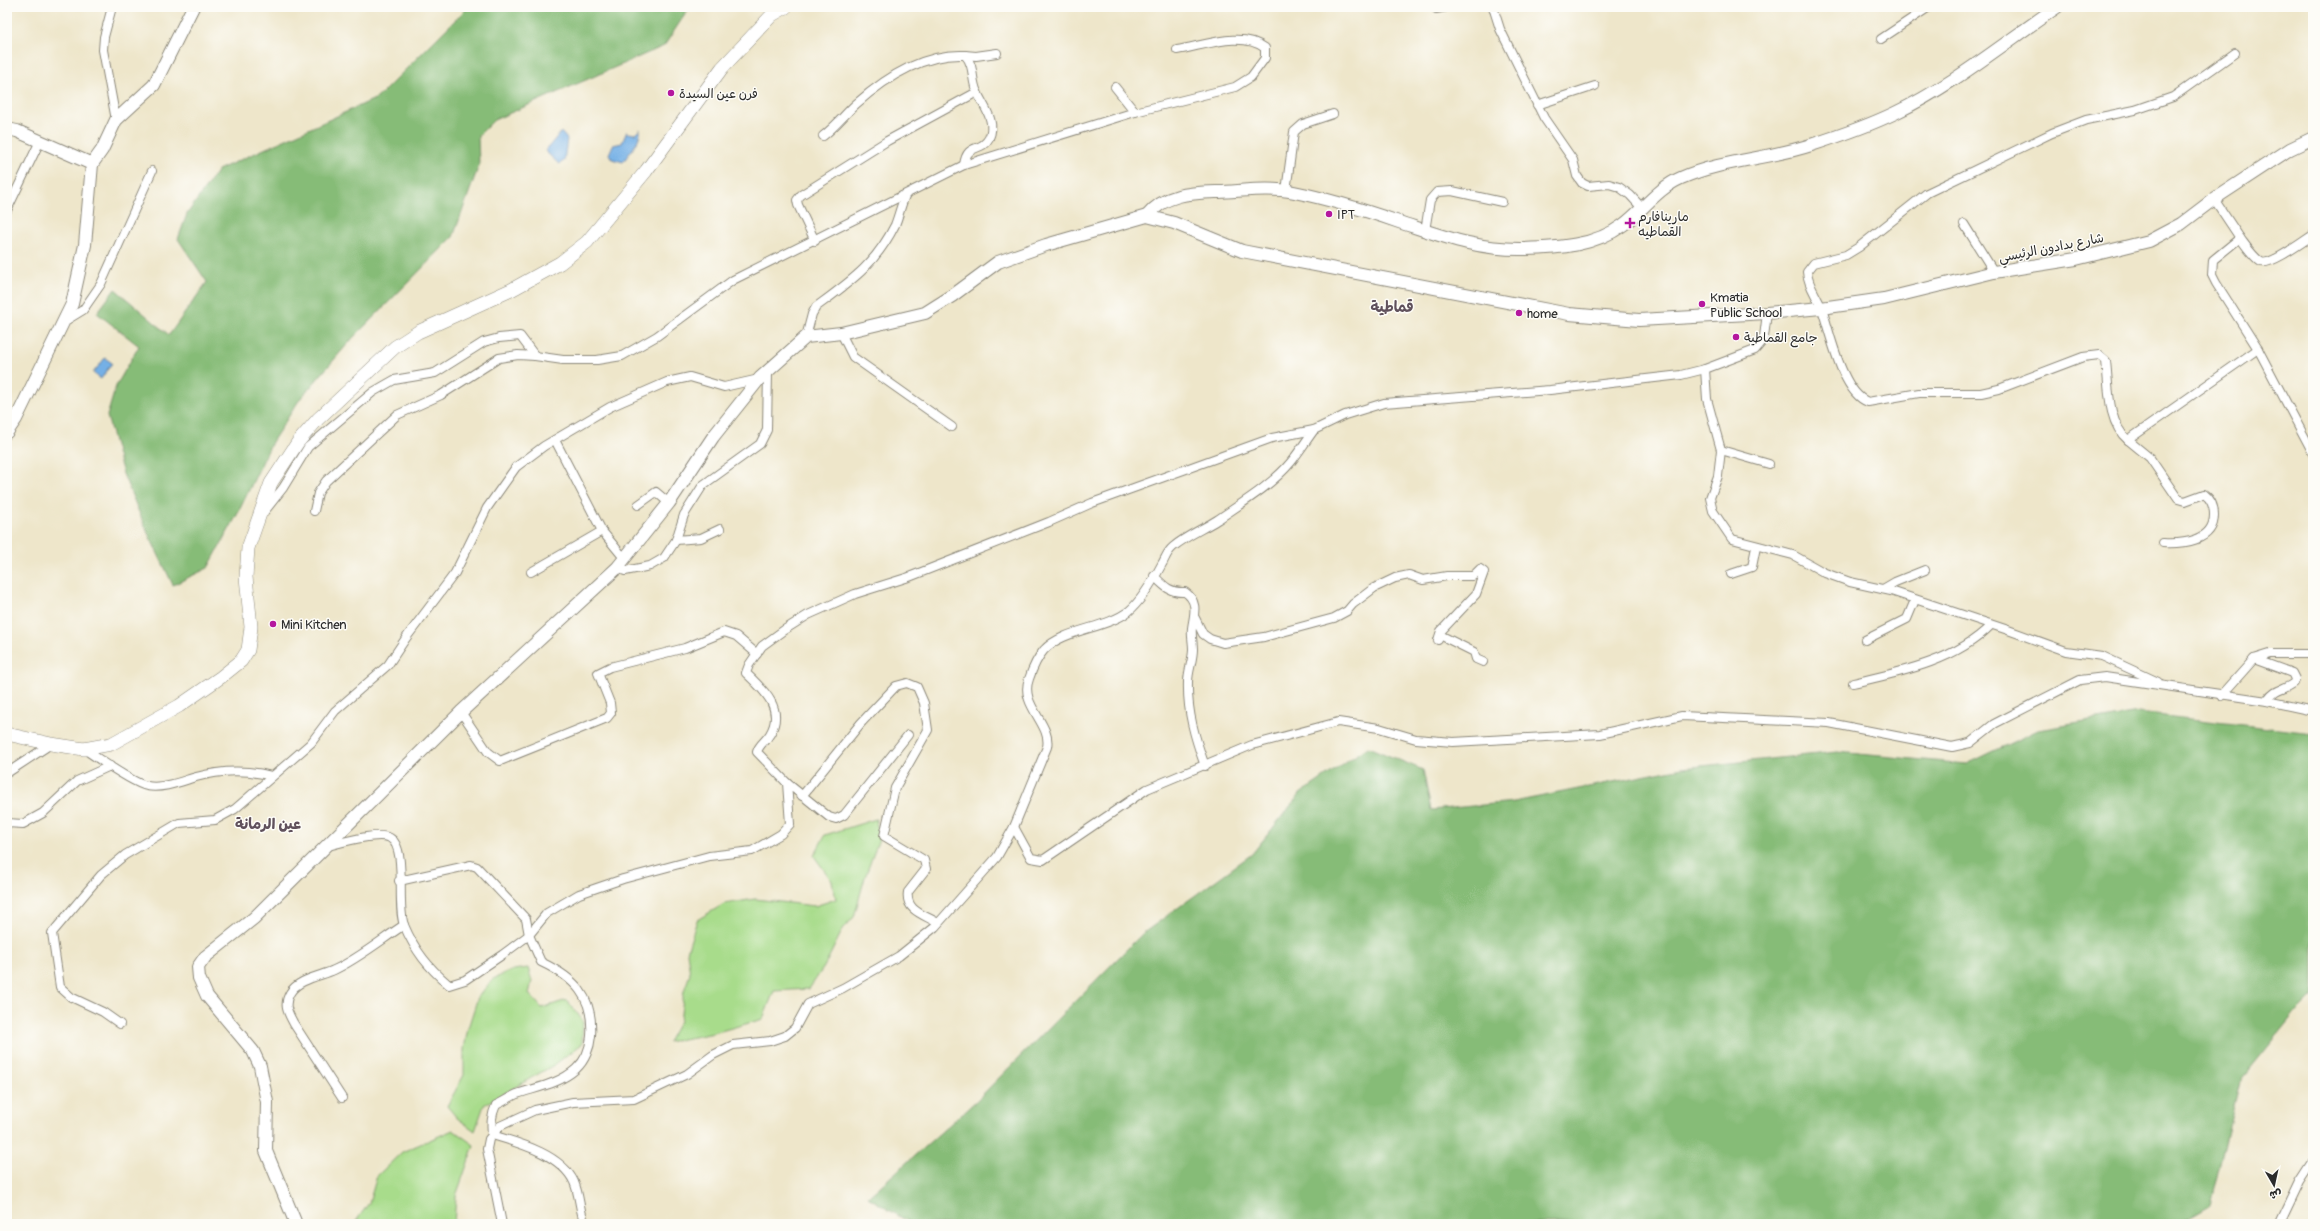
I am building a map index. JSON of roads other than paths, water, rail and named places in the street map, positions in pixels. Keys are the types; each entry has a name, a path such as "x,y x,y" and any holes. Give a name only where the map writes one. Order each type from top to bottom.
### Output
{"main road":[{"path":"7,432 16,419 72,304 85,245 92,164 102,150 116,120 154,85 193,7"},
{"path":"7,734 51,744 84,748 111,744 179,706 221,677 241,661 248,650 251,627 246,577 248,548 271,483 298,442 372,366 394,347 418,332 511,290 560,263 582,246 646,171 722,68 772,15 786,7"},
{"path":"296,1224 266,1151 267,1102 260,1066 253,1051 207,996 200,982 198,967 205,957 254,918 461,712 617,568 669,503 713,437 764,375 806,337 841,333 924,313 952,296 998,262 1046,245 1147,216 1156,206 1169,198 1204,192 1286,191 1344,204 1464,244 1482,247 1522,249 1568,246 1594,241 1608,235 1625,224 1642,208 1679,179 1700,171 1775,156 1810,146 1895,113 1960,74 2057,7"},
{"path":"7,129 40,141 92,164"},
{"name":"شارع بدادون الرئيسي","path":"1147,216 1174,223 1242,251 1569,314 1623,320 1767,313 1821,308 1884,299 1994,272 2076,259 2148,241 2181,224 2214,198 2290,149 2313,138"}],"street":[{"path":"112,7 104,37 104,50 116,120"},
{"path":"1436,9 1447,7"},
{"path":"1493,7 1500,29 1537,105 1544,118 1573,160 1577,176 1582,183 1588,186 1609,184 1619,187 1642,208"},
{"path":"1882,39 1929,7"},
{"path":"314,511 318,493 326,481 397,415 441,395 498,358 518,355 563,360 597,360 622,356 657,336 733,280 815,241 964,165 1135,112 1235,87 1251,77 1265,58 1265,48 1257,42 1249,40 1218,42 1177,50"},
{"path":"823,136 837,125 860,100 904,68 939,57 965,55 976,56 997,53"},
{"path":"2163,543 2184,544 2206,534 2214,520 2214,510 2209,498 2204,494 2185,501 2178,499 2150,458 2128,440 2117,427 2113,412 2106,361 2099,355 2082,357 1999,389 1981,393 1920,393 1873,402 1864,400 1851,384 1836,357 1821,308 1808,278 1809,267 1814,263 1846,255 1859,247 1927,193 2052,133 2086,120 2135,110 2173,97 2235,53"},
{"path":"964,165 965,154 988,139 990,132 990,118 984,102 977,92 973,70 969,59 965,55"},
{"path":"1537,105 1596,86"},
{"path":"1115,87 1135,112"},
{"path":"815,241 798,205 797,200 800,195 887,141 977,92"},
{"path":"1286,191 1294,132 1303,124 1332,114"},
{"path":"7,210 9,200 40,141"},
{"path":"64,321 83,310 101,284 152,171"},
{"path":"1425,231 1430,200 1433,194 1441,191 1452,191 1502,202"},
{"path":"806,337 812,314 816,307 864,271 878,253 895,224 905,196"},
{"path":"2214,198 2251,253 2261,262 2265,263 2275,259 2313,236"},
{"path":"1964,224 1994,272"},
{"path":"2240,238 2213,260 2212,275 2258,349 2313,453"},
{"path":"908,735 844,815 836,819 829,818 786,783 757,752 758,746 768,737 774,728 776,717 769,696 746,673 749,665 762,646 784,630 808,615 855,594 909,577 1049,522 1092,503 1272,438 1314,430 1345,415 1384,403 1635,382 1706,369 1741,356 1758,346 1764,337 1767,313"},
{"path":"841,333 853,357 952,427"},
{"path":"257,522 283,488 308,447 373,392 394,380 435,373 484,342 499,338 520,336 535,356"},
{"path":"2128,440 2258,349"},
{"path":"1706,369 1707,399 1721,450 1718,476 1710,498 1713,511 1732,539 1756,547 1793,555 1825,573 1850,582 1883,589 2066,651 2102,656 2164,685"},
{"path":"120,1024 104,1012 71,997 60,987 52,933 101,875 125,855 179,823 215,820 235,809 311,743 335,712 388,665 406,638 455,573 487,508 516,467 555,440 610,407 667,382 690,377 724,386 764,375 767,430 760,444 703,485 684,515 676,540 664,558 650,566 625,570 617,568"},
{"path":"492,1135 500,1126 513,1119 554,1105 573,1102 634,1099 687,1074 713,1055 733,1045 770,1041 785,1036 795,1028 808,1004 842,988 899,956 938,923 997,857 1014,827 1048,741 1030,703 1027,691 1032,672 1044,650 1066,636 1098,626 1129,610 1154,576 1166,554 1174,546 1217,520 1269,482 1290,463 1314,430"},
{"path":"555,440 602,531 624,558"},
{"path":"1721,450 1769,464"},
{"path":"638,505 656,492 669,503"},
{"path":"676,540 701,538 720,529"},
{"path":"531,572 602,531"},
{"path":"1731,574 1752,567 1756,547"},
{"path":"1154,576 1174,593 1184,592 1190,596 1196,618 1203,634 1210,639 1223,643 1264,637 1334,618 1347,611 1353,604 1374,588 1395,578 1409,575 1423,580 1446,576 1473,576 1480,569 1484,572 1476,594 1466,606 1452,618 1439,637 1474,652 1476,659 1483,662"},
{"path":"1883,589 1895,582 1925,570"},
{"path":"1865,640 1907,619 1915,600"},
{"path":"1196,618 1192,626 1193,648 1188,682 1190,717 1205,766"},
{"path":"1853,683 1925,665 1980,636 1991,625"},
{"path":"461,712 488,752 500,761 607,718 611,713 610,703 598,673 610,667 685,648 724,632 736,636 757,654"},
{"path":"2221,696 2254,659 2270,654 2313,654"},
{"path":"2254,659 2292,673 2295,679 2294,683 2290,686 2273,692 2267,702"},
{"path":"1014,827 1031,858 1043,860 1147,790 1252,745 1338,722 1379,728 1416,738 1453,742 1600,734 1682,716 1829,723 1952,747 1970,743 1994,724 2080,680 2105,677 2164,685 2313,711"},
{"path":"802,796 861,723 896,686 907,683 917,687 924,703 928,730 895,788 884,836 924,860 926,868 908,892 908,903 912,909 938,923"},
{"path":"7,773 51,744"},
{"path":"84,748 110,766 147,786 172,784 227,771 252,771 272,776"},
{"path":"7,823 23,824 42,813 77,781 110,766"},
{"path":"325,847 380,835 390,838 398,846 400,859 399,881 404,925 427,966 449,985 465,980 529,935 547,913 579,894 623,879 709,856 752,851 772,840 781,834 790,824 788,816 786,783"},
{"path":"399,881 471,865 477,867 526,919 529,935 541,962 559,971 584,995 592,1018 590,1048 577,1068 560,1080 538,1089 517,1094 496,1105 492,1115 492,1135 487,1150 502,1224"},
{"path":"342,1098 294,1024 288,1012 286,1003 291,991 296,987 307,980 334,970 404,925"},
{"path":"492,1135 526,1145 555,1161 571,1176 578,1194 579,1208 585,1224"},
{"path":"2280,1224 2300,1182 2313,1162"}],"water":[{"path":"640,129 637,142 623,162 612,159 609,154 613,145 622,143 627,131 635,134"},
{"path":"561,132 567,139 564,161 559,164 545,151"},
{"path":"105,358 112,363 101,379 93,373"}],"place":[{"name":"فرن عين السيدة","path":"671,93"},
{"name":"IPT","path":"1329,214"},
{"name":"مارينافارم القماطيه","path":"1630,223"},
{"name":"Kmatia Public School","path":"1702,304"},
{"name":"home","path":"1519,313"},
{"name":"جامع القماطية","path":"1736,337"},
{"name":"Mini Kitchen","path":"273,624"}],"district":[{"name":"قماطية","path":"1392,307"},
{"name":"عين الرمانة","path":"268,824"}]}
